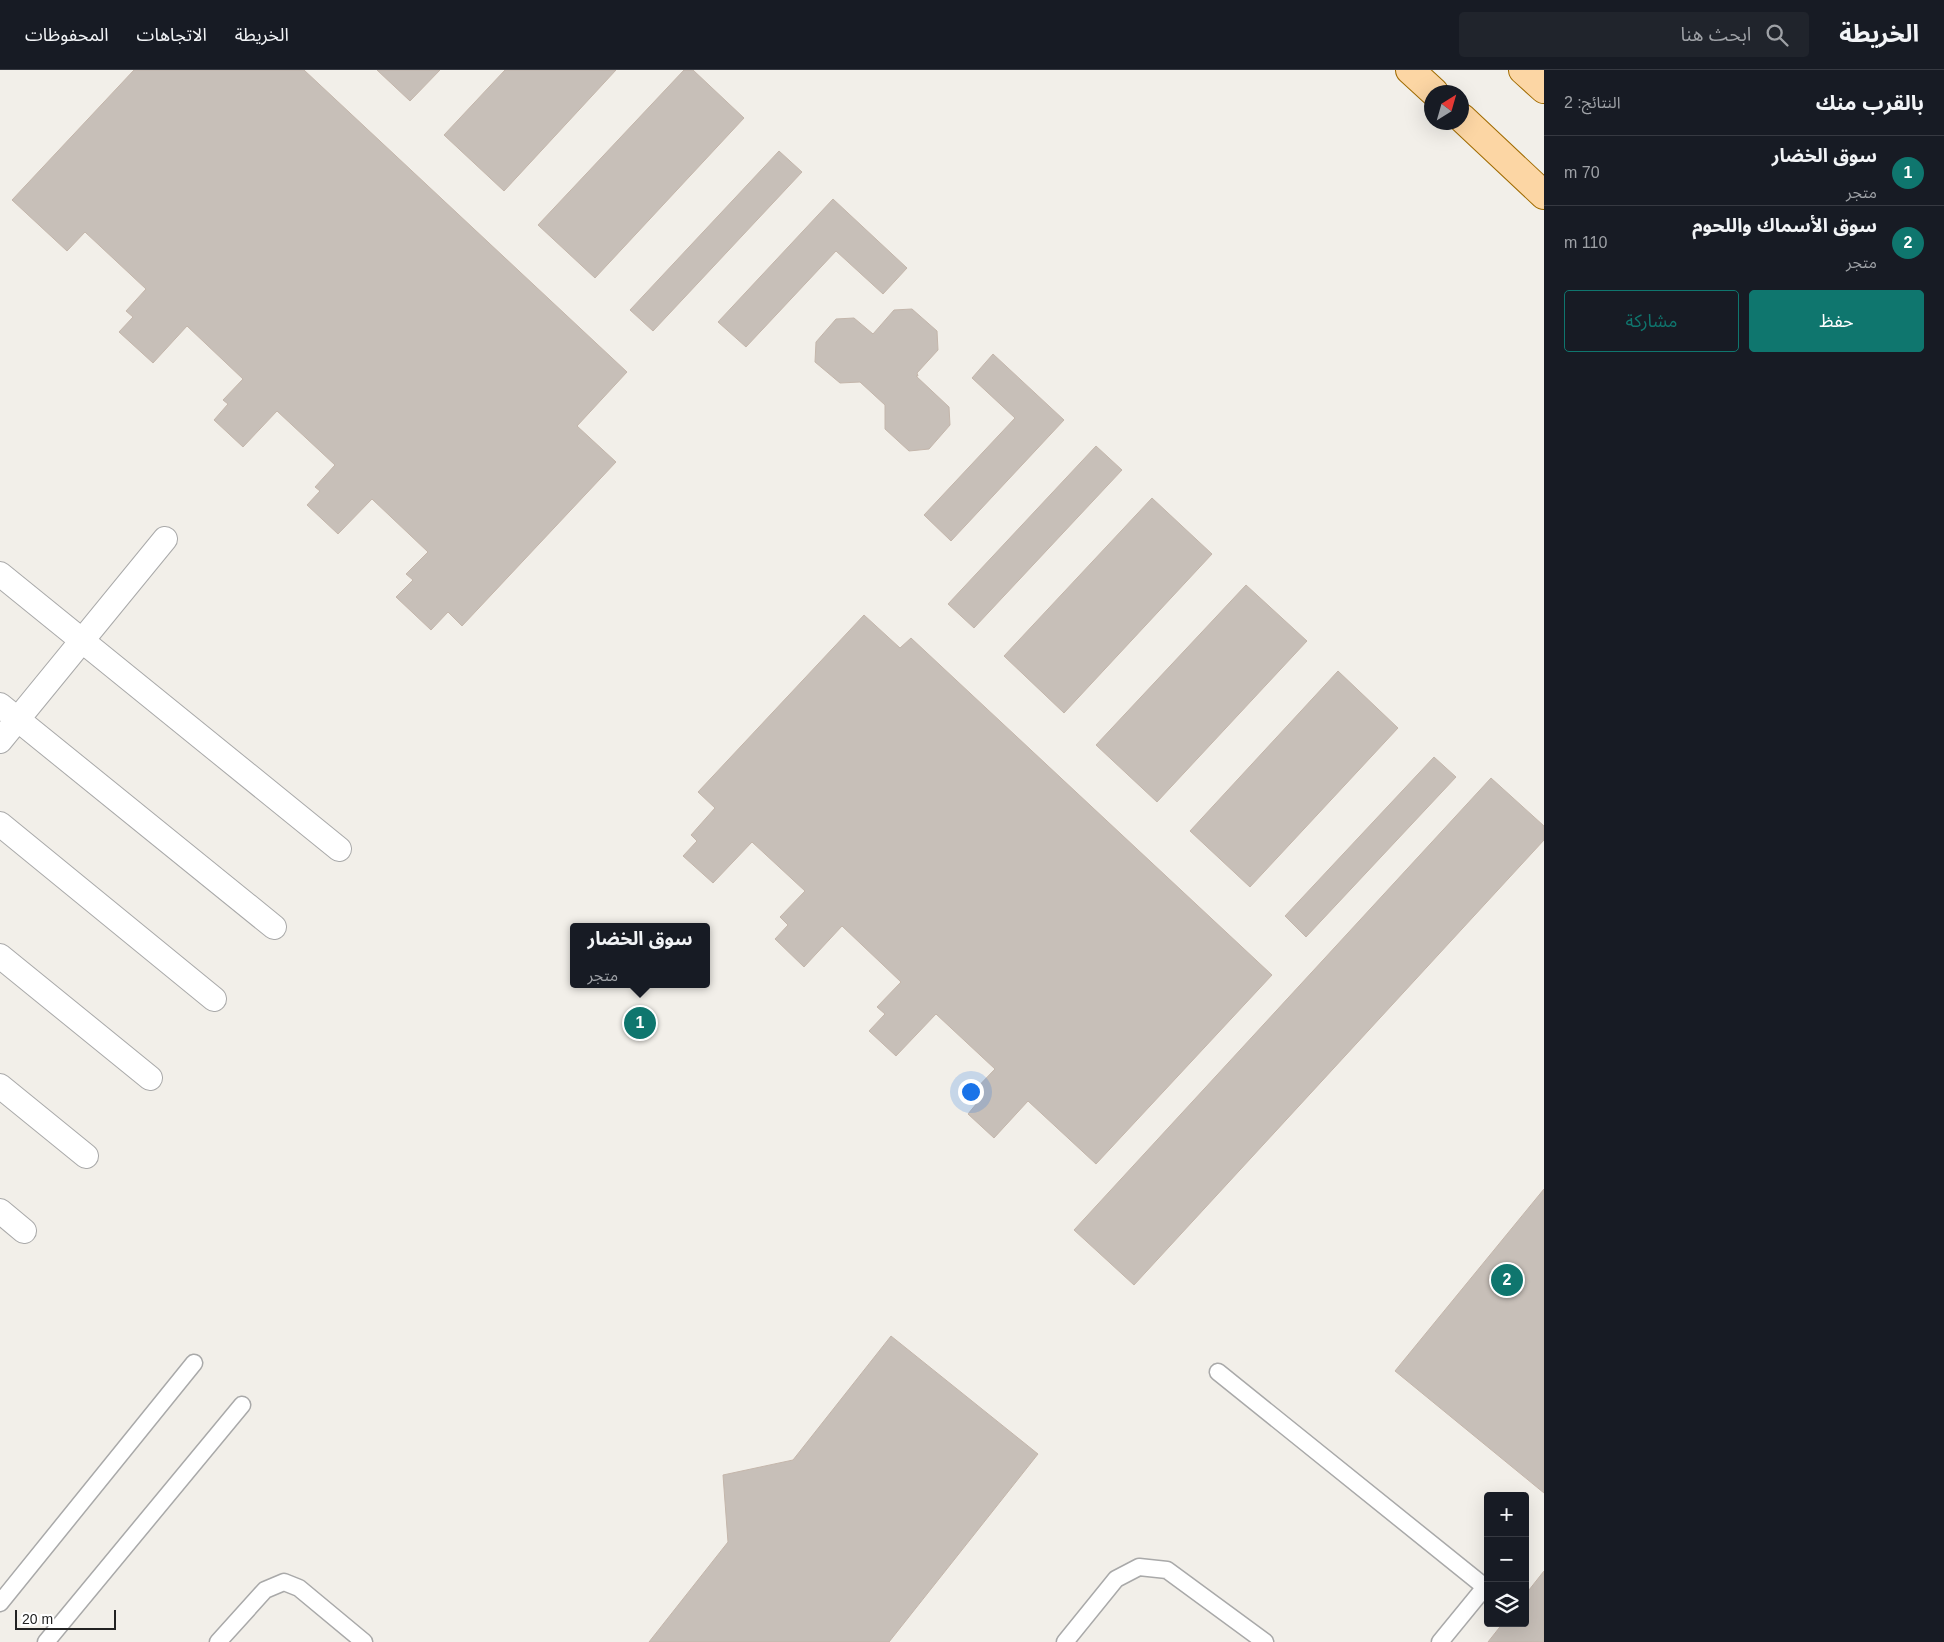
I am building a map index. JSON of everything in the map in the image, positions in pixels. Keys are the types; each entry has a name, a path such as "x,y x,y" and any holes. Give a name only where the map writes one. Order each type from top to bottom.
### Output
{"main road":[{"path":"1410,70 1426,85"},
{"path":"1523,70 1544,89"},
{"path":"1469,125 1544,195"}],"street":[{"path":"0,741 9,712 82,640 165,539"},
{"path":"0,574 339,849"},
{"path":"9,712 274,927"},
{"path":"0,824 214,999"},
{"path":"0,956 150,1078"},
{"path":"0,1086 86,1156"},
{"path":"0,1211 24,1230"}],"lane":[{"path":"0,1603 194,1363"},
{"path":"1218,1372 1485,1587 1440,1642"},
{"path":"46,1642 242,1405"},
{"path":"1065,1642 1116,1579 1139,1567 1168,1570 1265,1642"},
{"path":"218,1642 265,1590 284,1582 299,1588 364,1642"}],"building":[{"path":"134,70 304,70 627,372 577,426 616,462 462,626 448,612 431,630 396,597 413,580 406,574 428,552 372,499 338,534 307,505 320,491 315,487 335,465 277,411 243,447 214,420 228,404 223,400 243,379 187,326 153,363 119,332 133,317 126,311 146,289 85,232 67,251 12,200"},
{"path":"377,70 440,70 410,101"},
{"path":"505,70 616,70 504,191 444,135"},
{"path":"684,70 693,70 744,118 595,278 538,225"},
{"path":"779,151 802,172 653,331 630,310"},
{"path":"833,199 907,268 883,294 836,251 746,347 718,322"},
{"path":"912,309 937,331 938,350 917,373 918,376 916,376 949,407 950,425 929,449 909,451 885,429 885,405 860,382 840,383 815,362 816,342 836,319 854,318 873,334 894,310"},
{"path":"993,354 1064,420 951,541 924,515 1015,418 972,378"},
{"path":"1096,446 1122,470 974,628 948,604"},
{"path":"1152,498 1212,554 1064,713 1004,656"},
{"path":"1246,585 1307,641 1157,802 1096,745"},
{"path":"864,615 900,648 911,638 1272,975 1096,1164 1028,1101 994,1138 968,1114 977,1103 969,1096 995,1069 936,1014 896,1056 869,1031 885,1014 877,1007 901,982 842,926 804,967 775,939 788,925 780,917 805,891 752,842 713,883 683,856 697,841 691,835 715,808 698,792"},
{"path":"1338,671 1398,728 1250,887 1190,831"},
{"path":"1434,757 1456,777 1306,937 1285,916"},
{"path":"1491,778 1544,826 1544,840 1134,1285 1074,1230"},
{"path":"1544,1189 1544,1493 1395,1371"},
{"path":"891,1336 1038,1454 889,1642 649,1642 728,1542 723,1475 793,1460"},
{"path":"1544,1571 1544,1642 1488,1642 1500,1627 1529,1627 1529,1590"}],"place":[{"name":"سوق الخضار","path":"640,1023"},
{"name":"سوق الأسماك واللحوم","path":"1507,1280"}]}
